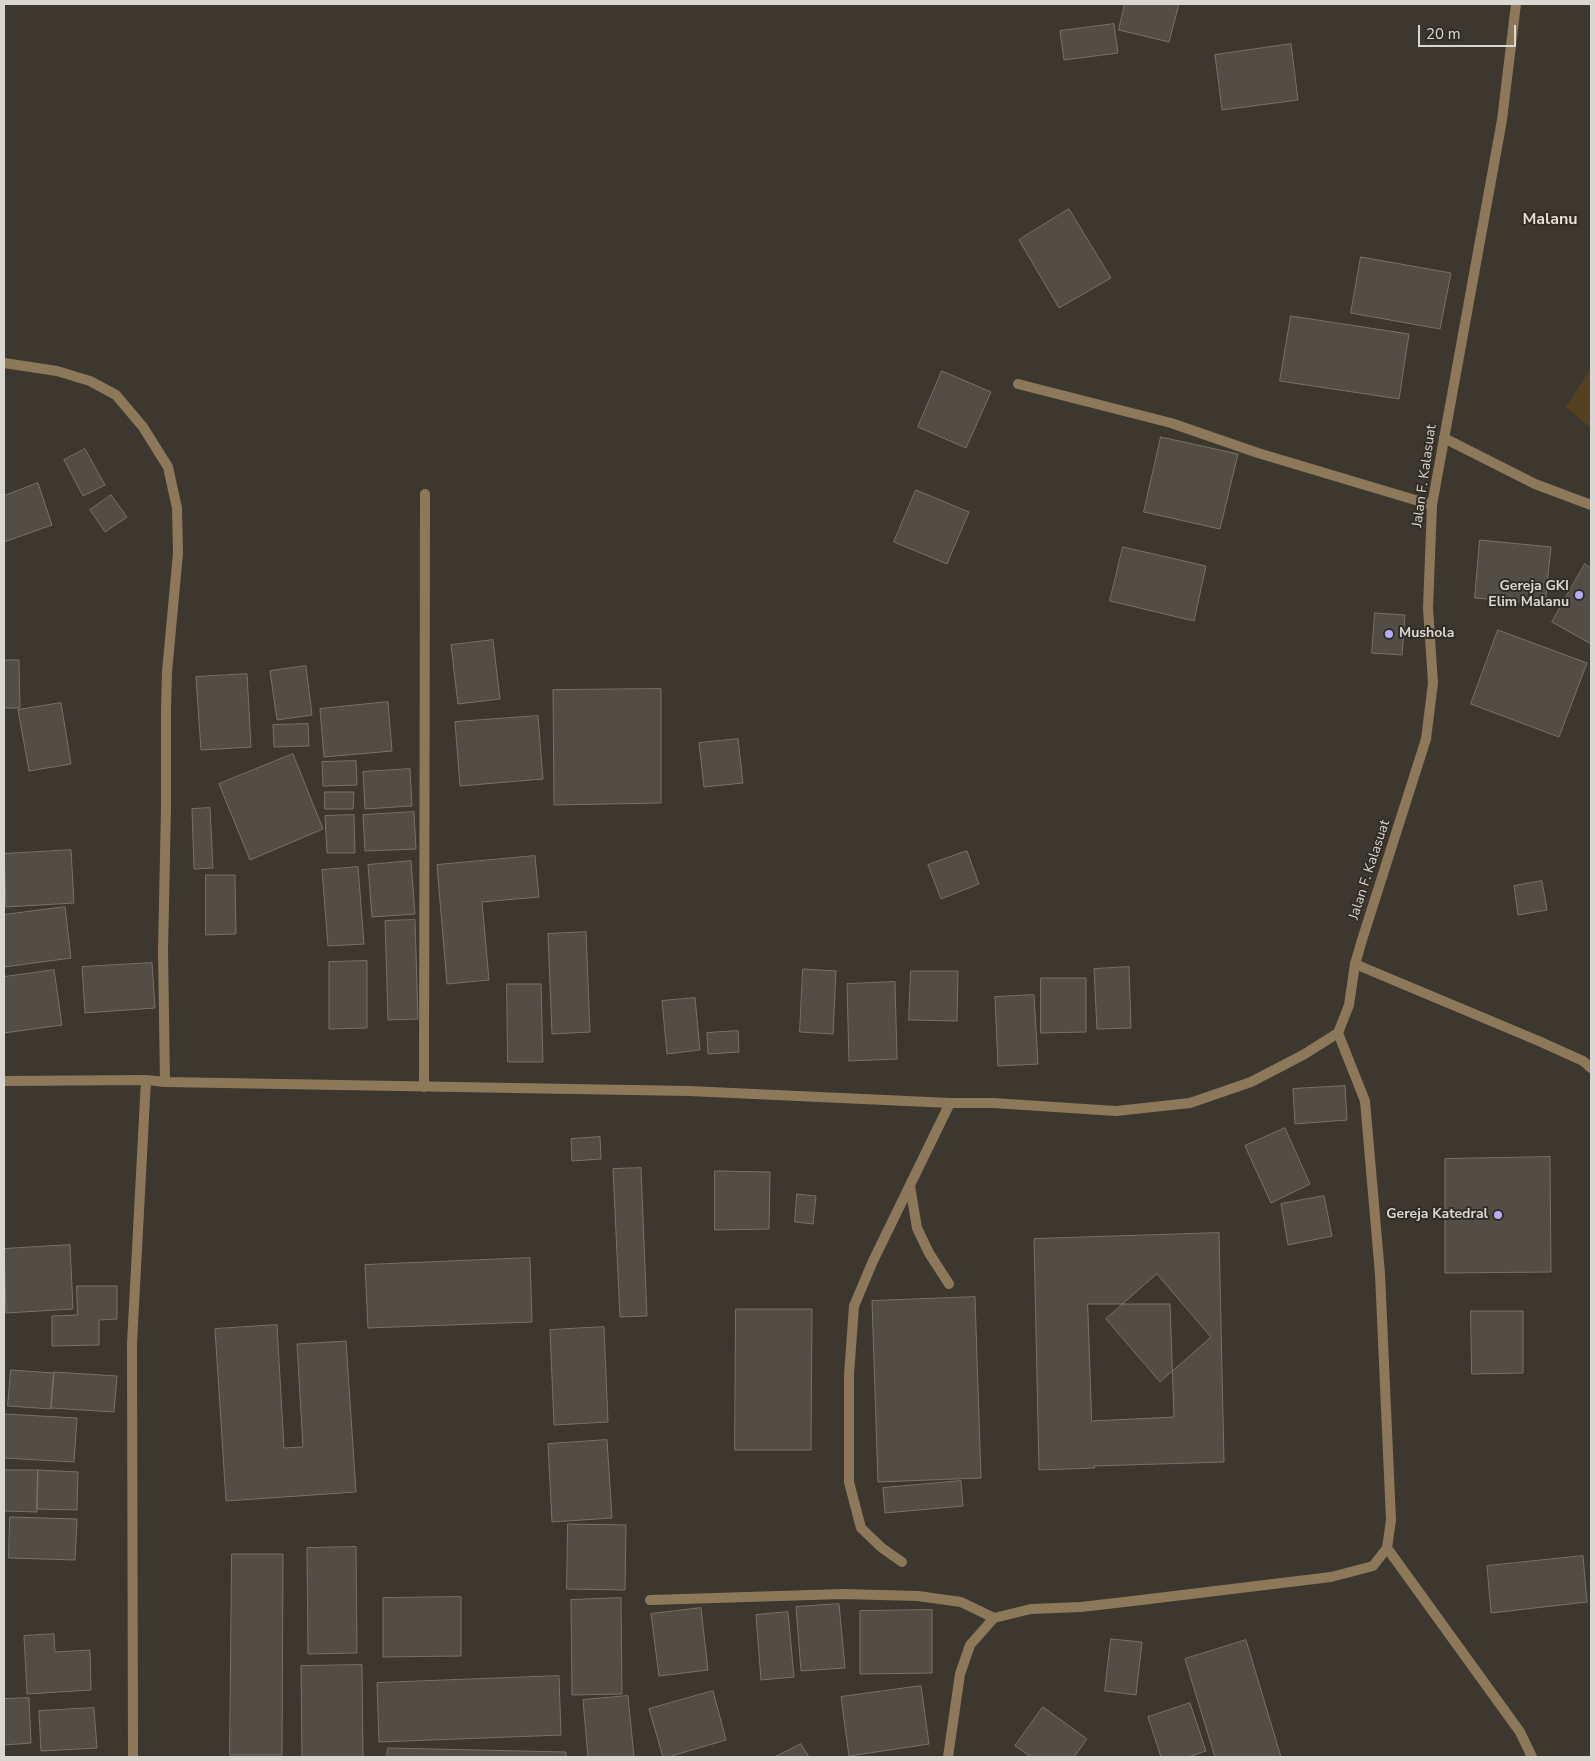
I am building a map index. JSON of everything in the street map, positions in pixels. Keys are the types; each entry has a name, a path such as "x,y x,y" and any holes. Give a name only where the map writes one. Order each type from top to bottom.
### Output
{"street":[{"name":"Jalan F. Kalasuat","path":"1338,1032 1349,1005 1355,964 1362,940 1426,739 1433,683 1428,608 1432,506 1502,120 1516,4"},
{"path":"4,363 57,371 90,381 116,395 143,427 168,467 177,508 178,553 167,672 166,708 163,951 164,1082"},
{"path":"1018,384 1171,423 1258,453 1432,506"},
{"path":"1444,438 1535,484 1591,505"},
{"path":"424,1087 425,494"},
{"path":"1355,964 1541,1042 1583,1061 1591,1068"},
{"path":"4,1081 146,1080 164,1082 689,1092 950,1103 993,1103 1116,1112 1190,1103 1251,1082 1303,1055 1338,1032 1365,1101 1380,1274 1391,1520 1387,1548 1373,1566 1331,1577 1133,1601 1031,1609 994,1618 970,1645 960,1674 948,1757"},
{"path":"133,1757 132,1342 146,1080"},
{"path":"902,1562 882,1548 861,1528 849,1482 849,1375 854,1306 873,1261 950,1103"},
{"path":"910,1186 917,1228 929,1253 949,1284"},
{"path":"1387,1548 1520,1732 1532,1757"},
{"path":"650,1600 843,1594 918,1596 960,1602 994,1618"}],"shaded area":[{"path":"1591,368 1591,428 1566,407"}],"building":[{"path":"1125,4 1179,4 1169,42 1119,30"},
{"path":"1114,24 1118,53 1064,60 1060,31"},
{"path":"1291,44 1298,100 1222,110 1215,55"},
{"path":"1069,209 1111,278 1059,308 1019,240"},
{"path":"1361,257 1451,273 1440,329 1351,313"},
{"path":"1291,316 1409,334 1399,399 1280,381"},
{"path":"942,371 991,392 966,448 918,427"},
{"path":"1161,437 1238,454 1220,529 1144,512"},
{"path":"85,449 105,485 83,496 64,460"},
{"path":"38,483 52,525 4,542 4,496"},
{"path":"916,490 969,512 947,564 894,542"},
{"path":"111,495 127,517 105,532 90,510"},
{"path":"1480,540 1551,547 1545,604 1475,598"},
{"path":"1123,547 1206,566 1194,621 1110,601"},
{"name":"Gereja GKI Elim Malanu","path":"1585,564 1591,568 1591,644 1552,622"},
{"name":"Mushola","path":"1375,613 1405,615 1402,655 1372,653"},
{"path":"1498,630 1587,663 1559,737 1471,704"},
{"path":"493,640 500,699 458,704 451,645"},
{"path":"4,660 19,660 20,708 4,708"},
{"path":"306,666 312,715 277,720 270,671"},
{"path":"247,674 251,747 201,750 196,677"},
{"path":"661,689 661,803 554,805 553,690"},
{"path":"388,702 392,751 324,757 320,709"},
{"path":"61,703 71,764 29,771 18,710"},
{"path":"538,716 543,779 460,786 455,722"},
{"path":"308,724 309,746 274,747 273,725"},
{"path":"738,739 743,783 704,787 699,743"},
{"path":"293,754 323,829 250,860 219,784"},
{"path":"356,761 357,785 323,786 322,762"},
{"path":"410,769 412,806 365,809 363,772"},
{"path":"325,792 354,792 353,809 325,809"},
{"path":"210,808 213,868 194,869 192,809"},
{"path":"414,812 416,849 365,851 363,815"},
{"path":"354,815 355,853 327,853 325,816"},
{"path":"71,850 74,903 6,907 4,854"},
{"path":"967,851 979,884 941,899 928,865"},
{"path":"535,856 539,897 482,902 489,980 447,984 437,865"},
{"path":"411,861 415,914 372,917 368,865"},
{"path":"358,867 364,944 328,946 322,870"},
{"path":"206,875 235,875 236,934 206,935"},
{"path":"1542,881 1547,910 1518,915 1514,886"},
{"path":"65,907 71,958 4,967 4,915"},
{"path":"415,920 418,1019 388,1020 385,921"},
{"path":"586,932 590,1032 552,1034 548,934"},
{"path":"367,961 367,1028 329,1029 329,962"},
{"path":"152,963 155,1008 85,1013 82,967"},
{"path":"1129,967 1131,1028 1097,1029 1094,969"},
{"path":"803,969 836,971 833,1034 800,1032"},
{"path":"54,970 62,1025 4,1033 4,977"},
{"path":"911,971 958,971 957,1021 909,1020"},
{"path":"1041,978 1086,978 1086,1032 1041,1033"},
{"path":"895,982 897,1059 849,1061 847,984"},
{"path":"507,984 541,984 543,1062 508,1062"},
{"path":"1034,995 1038,1064 998,1066 995,997"},
{"path":"695,998 700,1050 667,1054 662,1001"},
{"path":"738,1031 739,1052 708,1054 707,1033"},
{"path":"1345,1086 1347,1120 1295,1124 1293,1089"},
{"path":"1285,1128 1310,1184 1271,1203 1245,1146"},
{"path":"600,1137 601,1159 572,1161 571,1139"},
{"name":"Gereja Katedral","path":"1550,1157 1551,1272 1445,1273 1445,1159"},
{"path":"641,1168 647,1316 620,1317 613,1169"},
{"path":"715,1171 770,1172 769,1229 715,1230"},
{"path":"797,1194 816,1196 813,1224 795,1222"},
{"path":"1324,1196 1332,1236 1288,1245 1281,1204"},
{"path":"1219,1233 1224,1462 1094,1466 1095,1468 1039,1470 1034,1239","holes":["1088,1304 1170,1304 1174,1417 1092,1421"]},
{"path":"70,1245 73,1309 6,1313 4,1249"},
{"path":"530,1258 532,1322 368,1328 365,1265"},
{"path":"1157,1274 1211,1337 1160,1382 1106,1319"},
{"path":"77,1286 117,1286 117,1319 99,1320 99,1345 52,1346 52,1316 77,1315"},
{"path":"975,1297 981,1478 878,1482 872,1301"},
{"path":"736,1309 812,1309 811,1450 735,1450"},
{"path":"1471,1311 1523,1311 1523,1373 1472,1374"},
{"path":"277,1325 284,1448 303,1447 297,1344 346,1341 356,1492 226,1501 215,1329"},
{"path":"604,1327 608,1422 554,1425 550,1330"},
{"path":"11,1370 54,1373 51,1409 8,1406"},
{"path":"54,1372 117,1376 114,1412 51,1408"},
{"path":"4,1414 77,1418 74,1462 4,1458"},
{"path":"607,1440 612,1518 552,1522 548,1444"},
{"path":"5,1470 38,1470 37,1512 4,1511"},
{"path":"38,1470 78,1472 77,1510 37,1509"},
{"path":"961,1481 963,1506 885,1513 883,1488"},
{"path":"10,1517 77,1519 75,1560 9,1558"},
{"path":"568,1524 626,1525 625,1590 567,1589"},
{"path":"356,1547 357,1653 308,1654 307,1548"},
{"path":"232,1554 283,1554 282,1755 230,1755"},
{"path":"1583,1556 1587,1602 1491,1613 1487,1566"},
{"path":"461,1597 461,1656 383,1657 383,1598"},
{"path":"621,1598 622,1694 572,1695 571,1600"},
{"path":"839,1604 845,1668 801,1671 796,1607"},
{"path":"701,1608 708,1670 659,1676 651,1614"},
{"path":"932,1610 932,1673 860,1674 860,1611"},
{"path":"788,1612 794,1677 761,1680 756,1615"},
{"path":"54,1634 55,1652 90,1650 91,1690 27,1694 24,1636"},
{"path":"1111,1639 1142,1642 1136,1695 1105,1691"},
{"path":"1246,1640 1281,1757 1215,1757 1185,1659"},
{"path":"362,1665 363,1757 302,1757 301,1666"},
{"path":"559,1676 561,1735 379,1742 377,1683"},
{"path":"921,1686 929,1744 849,1756 841,1697"},
{"path":"713,1691 726,1740 663,1757 649,1709"},
{"path":"628,1696 634,1757 588,1757 583,1700"},
{"path":"29,1698 31,1743 4,1745 4,1699"},
{"path":"1190,1703 1206,1751 1188,1757 1161,1757 1148,1717"},
{"path":"1043,1707 1087,1739 1074,1757 1031,1757 1015,1746"},
{"path":"94,1708 97,1748 41,1751 39,1711"},
{"path":"801,1744 809,1757 775,1757"},
{"path":"388,1748 566,1752 566,1757 387,1757"}],"place":[{"name":"Gereja GKI Elim Malanu","path":"1579,595"},
{"name":"Mushola","path":"1389,634"},
{"name":"Gereja Katedral","path":"1498,1215"}],"district":[{"name":"Malanu","path":"1550,220"}]}
